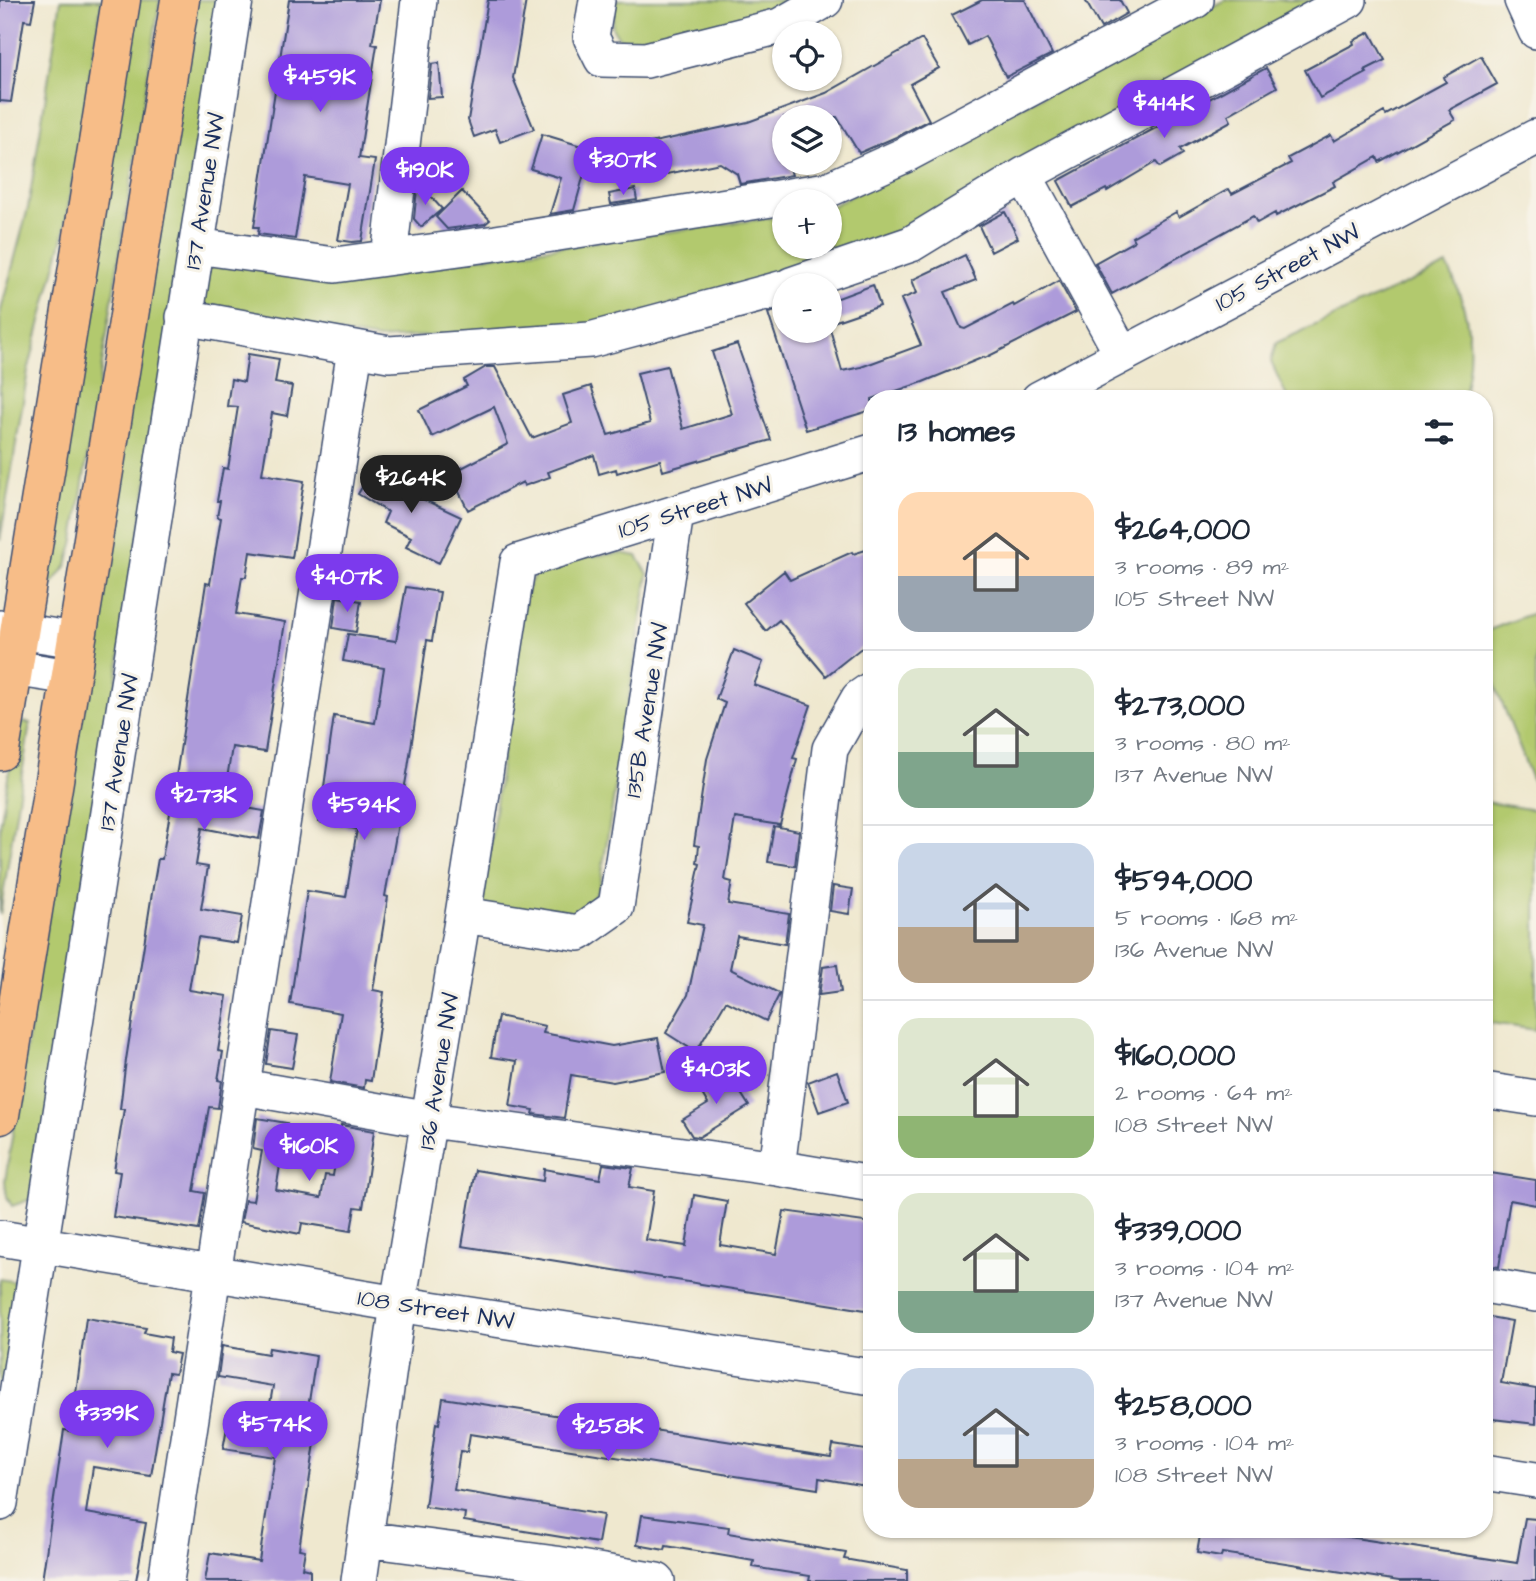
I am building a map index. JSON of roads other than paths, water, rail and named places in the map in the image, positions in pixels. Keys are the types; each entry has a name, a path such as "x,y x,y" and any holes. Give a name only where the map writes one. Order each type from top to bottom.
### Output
{"main road":[{"path":"0,751 9,630 121,0"},
{"path":"0,1115 180,0"}],"street":[{"name":"137 Avenue NW","path":"0,1503 235,0"},
{"path":"389,257 419,0"},
{"path":"597,0 591,37 602,59 646,60 780,26 825,0"},
{"path":"196,246 335,265 574,231 827,190 905,155 1196,0"},
{"path":"826,273 911,244 1024,175 1349,0"},
{"path":"1522,0 1536,31"},
{"name":"105 Street NW","path":"1056,390 1536,137"},
{"path":"1024,175 1122,354"},
{"path":"184,317 389,354 590,340 772,291"},
{"path":"166,1581 355,349"},
{"name":"105 Street NW","path":"518,562 863,455"},
{"name":"135B Avenue NW","path":"463,915 579,933 616,907 676,513"},
{"name":"136 Avenue NW","path":"359,1581 398,1304 430,1120 518,562"},
{"path":"9,630 76,640"},
{"path":"7,667 70,677"},
{"path":"777,1168 830,749 863,695"},
{"path":"243,1087 430,1120 863,1182"},
{"path":"1493,1091 1536,1098"},
{"name":"108 Street NW","path":"0,1238 398,1304 863,1376"},
{"path":"1493,1287 1536,1294"},
{"path":"1493,1473 1536,1480"},
{"path":"365,1539 555,1572 657,1581"}]}
